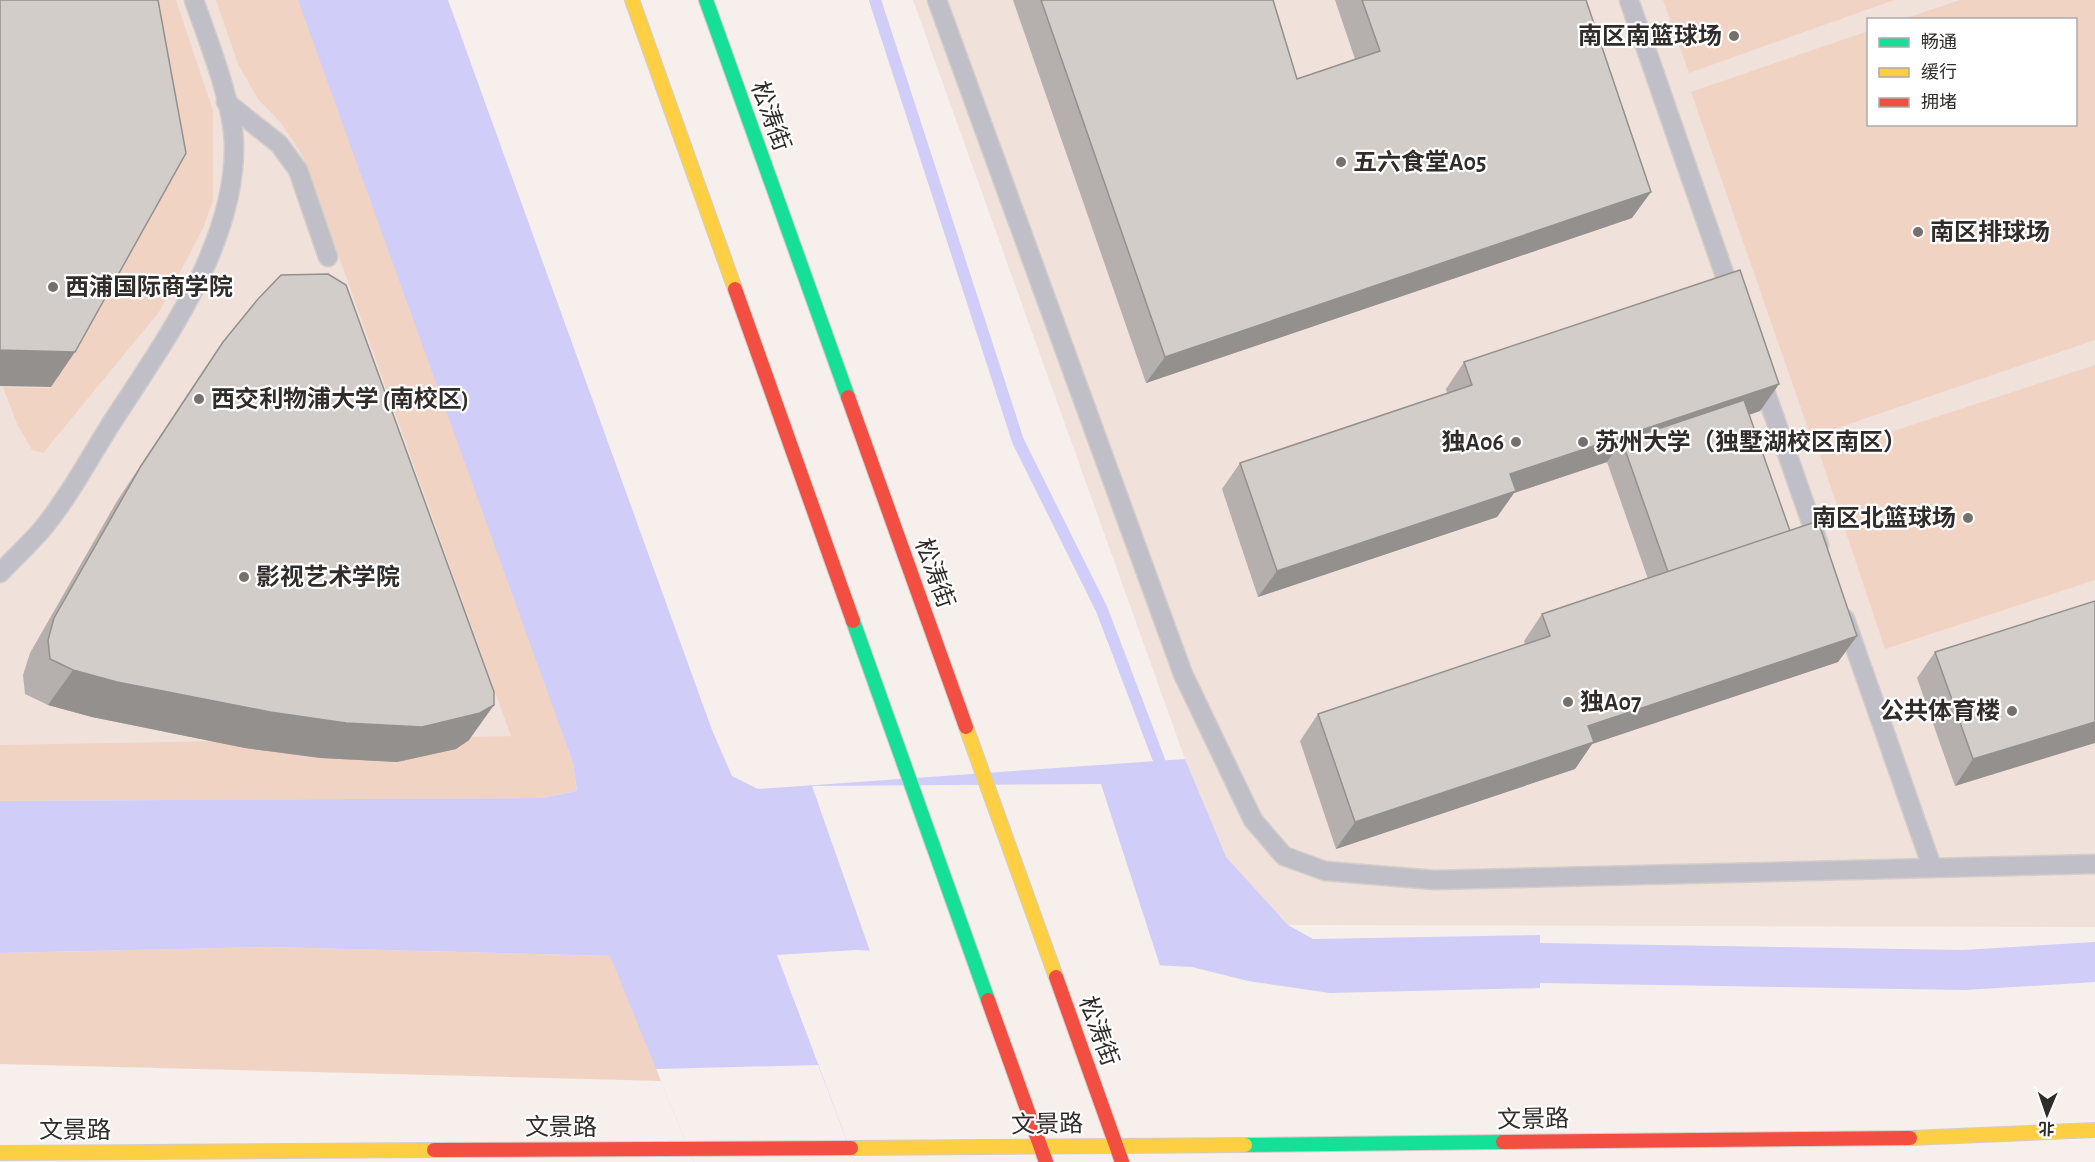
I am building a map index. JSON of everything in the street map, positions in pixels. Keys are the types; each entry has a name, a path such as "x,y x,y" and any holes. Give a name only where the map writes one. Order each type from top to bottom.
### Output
{"main road":[{"path":"632,0 1046,1162"},
{"name":"松涛街","path":"706,0 1122,1162"},
{"name":"文景路","path":"0,1153 1041,1147 1907,1138 2095,1131"}],"lane":[{"path":"0,573 44,526 157,353 199,283 231,185 234,143 216,63 194,0"},
{"path":"937,0 1183,674 1253,820 1284,856 1325,871 1435,880 2095,864"},
{"path":"1629,0 1739,315"},
{"path":"226,102 279,144 298,170 328,257"},
{"path":"1755,360 1826,563"},
{"path":"1837,597 1932,867"}],"shaded area":[{"name":"西交利物浦大学 (南校区)","path":"0,0 253,0 542,798 0,801"},
{"path":"128,0 176,0 213,111 213,200 203,228 159,312 43,453 32,450 17,424 3,387 51,388 162,189"},
{"path":"216,0 305,0 573,763 577,791 542,798 0,801 0,745 511,736 303,157 281,123 258,99 238,64"},
{"name":"苏州大学（独墅湖校区南区）","path":"913,0 2095,0 2095,927 1288,925 1224,856 1185,759"},
{"name":"南区南篮球场","path":"1663,0 1894,0 1689,73"},
{"name":"南区排球场","path":"1960,0 2095,0 2095,340 1811,437 1691,92 1867,31 1867,126 2077,126 2077,18 1906,18"},
{"name":"南区北篮球场","path":"2095,365 2095,580 1885,649 1820,455"},
{"path":"269,947 611,956 662,1081 0,1064 0,953"}],"water":[{"path":"298,0 448,0 712,730 732,776 758,789 1185,759 1226,857 1288,925 1313,939 1540,935 1540,988 1330,993 1248,981 1192,967 856,950 777,955 855,1162 694,1162 610,956 269,947 0,953 0,801 542,798 577,791 573,763"}],"pier":[{"path":"1101,784 1161,969 871,954 812,786"},
{"path":"818,1065 855,1162 694,1162 656,1069"}],"building":[{"name":"西浦国际商学院","path":"0,0 158,0 186,153 75,352 0,350"},
{"name":"五六食堂A05","path":"1041,0 1273,0 1297,79 1380,51 1362,0 1586,0 1651,192 1165,357"},
{"name":"独A06","path":"1740,270 1779,384 1510,474 1516,491 1277,571 1240,463 1472,385 1464,362"},
{"name":"影视艺术学院","path":"328,274 346,285 494,692 494,705 480,713 422,727 346,723 270,712 117,682 73,670 50,659 48,640 54,618 141,466 223,342 281,275"},
{"path":"1744,400 1790,531 1668,572 1622,441"},
{"name":"独A07","path":"1818,521 1857,636 1588,726 1594,742 1355,822 1318,714 1550,636 1542,614"},
{"name":"公共体育楼","path":"2095,601 2095,722 1973,759 1935,652"}],"waterway":[{"path":"875,0 1018,441 1102,610 1165,776"},
{"path":"1484,962 1964,970 2095,962"}],"traffic: fast":[{"path":"706,0 848,397"},
{"path":"853,621 988,1000"},
{"path":"1245,1145 1503,1142"}],"traffic: slow":[{"path":"632,0 735,289"},
{"path":"966,727 1056,977"},
{"path":"1910,1138 2095,1130"},
{"path":"851,1148 1245,1145"},
{"path":"0,1153 434,1150"}],"traffic: jam":[{"path":"735,289 853,621"},
{"path":"848,397 966,727"},
{"path":"1056,977 1122,1162"},
{"path":"988,1000 1046,1162"},
{"path":"1503,1142 1910,1138"},
{"path":"434,1150 851,1148"}],"place":[{"name":"南区南篮球场","path":"1734,36"},
{"name":"五六食堂A05","path":"1341,162"},
{"name":"南区排球场","path":"1918,232"},
{"name":"西浦国际商学院","path":"53,287"},
{"name":"西交利物浦大学 (南校区)","path":"199,399"},
{"name":"独A06","path":"1516,442"},
{"name":"苏州大学（独墅湖校区南区）","path":"1583,442"},
{"name":"南区北篮球场","path":"1968,518"},
{"name":"影视艺术学院","path":"244,577"},
{"name":"独A07","path":"1568,702"},
{"name":"公共体育楼","path":"2012,711"}]}
